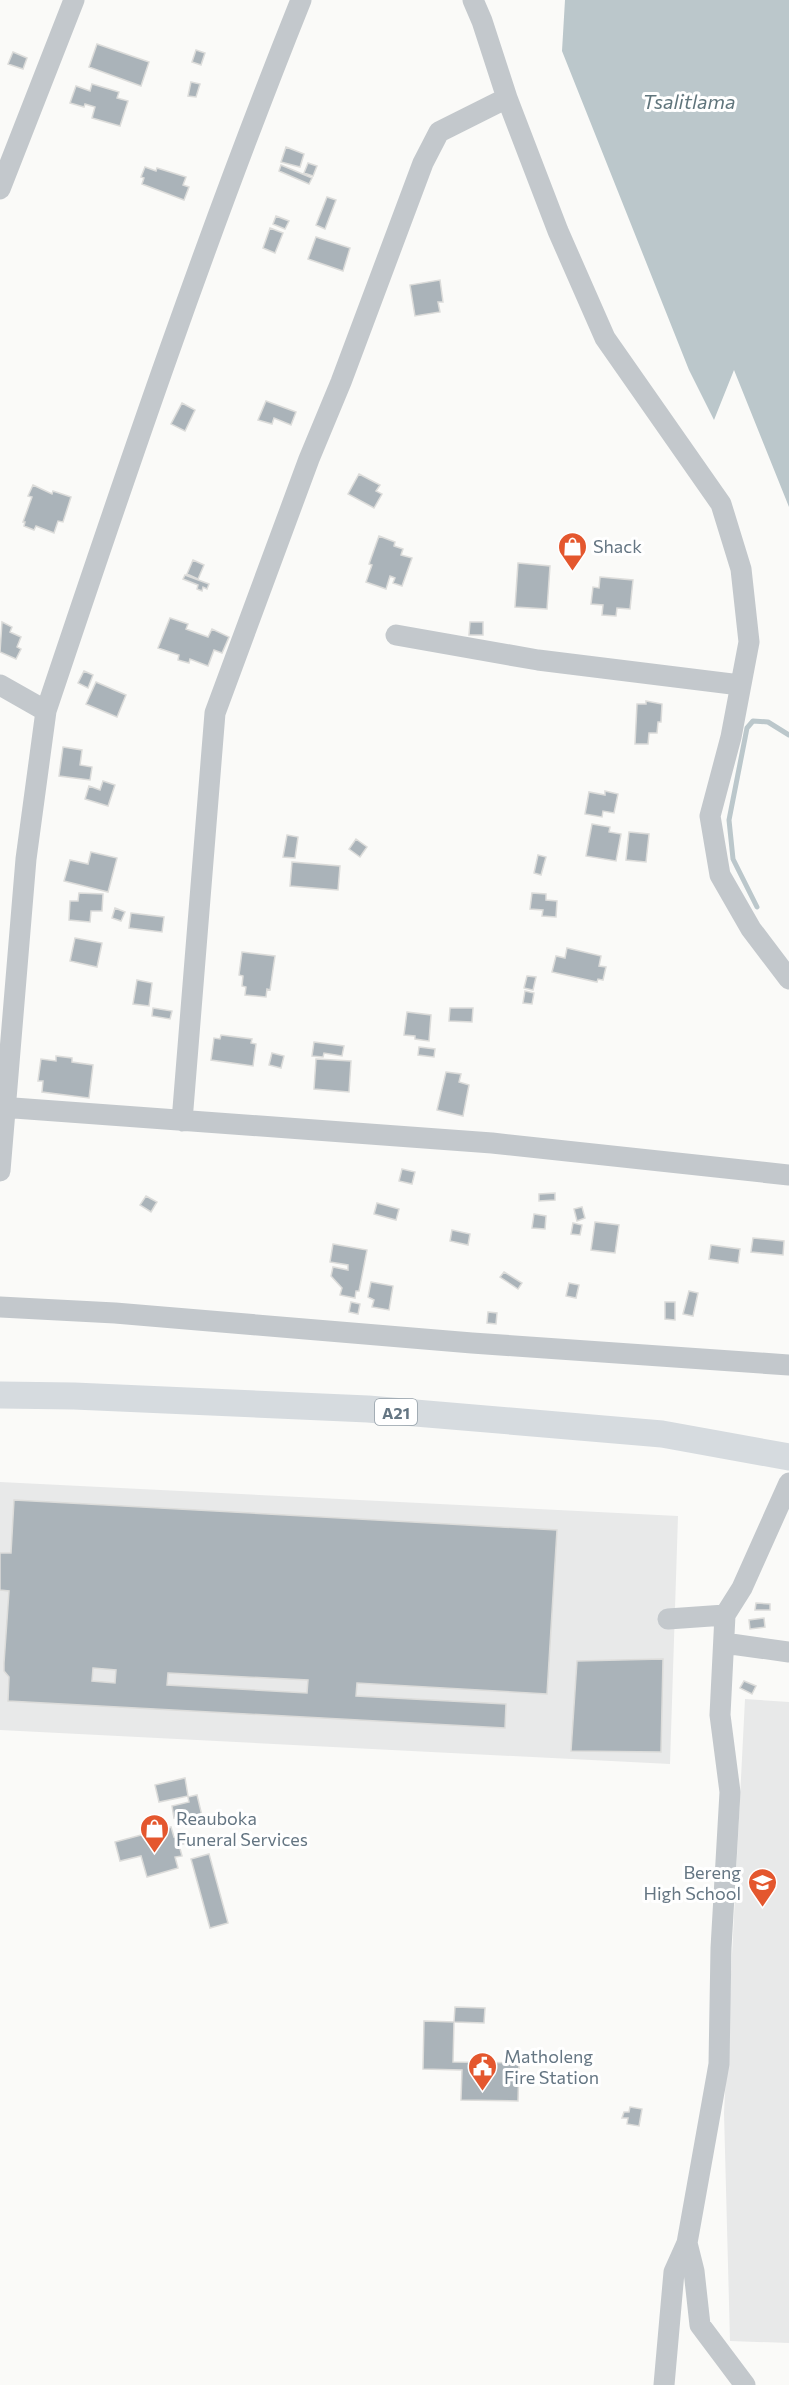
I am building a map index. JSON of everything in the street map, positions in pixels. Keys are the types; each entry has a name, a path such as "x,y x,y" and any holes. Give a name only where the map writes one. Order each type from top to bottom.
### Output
{"main road":[{"name":"A21","path":"0,1395 74,1396 368,1409 662,1434 789,1457"}],"street":[{"path":"0,189 74,0"},
{"path":"0,1171 3,1108 26,859 46,711 157,381 247,133 301,0"},
{"path":"472,0 482,21 507,98 558,231 605,338 721,504 741,569 749,642 730,737 710,816 720,875 751,928 789,979"},
{"path":"182,1121 215,713 309,459 341,382 423,163 439,132 507,98"},
{"path":"396,635 538,660 741,685"},
{"path":"0,685 46,711"},
{"path":"3,1108 492,1143 789,1175"},
{"path":"0,1307 115,1313 472,1343 789,1365"},
{"path":"664,2385 674,2272 687,2243 719,2064 721,1948 730,1792 720,1715 724,1616 742,1588 789,1483"},
{"path":"668,1618 724,1616"},
{"path":"724,1643 789,1652"},
{"path":"687,2243 694,2271 700,2325 745,2385"}],"shaded area":[{"path":"0,1482 678,1516 670,1764 0,1730"},
{"name":"Bereng High School","path":"745,1699 789,1702 789,2343 730,2341 724,2113"}],"water":[{"name":"Tsalitlama","path":"565,0 789,0 789,507 734,370 714,420 689,370 562,51"}],"building":[{"path":"97,44 149,62 141,86 89,67"},
{"path":"196,50 205,53 201,65 192,62"},
{"path":"13,52 27,58 23,69 8,64"},
{"path":"191,82 200,84 196,97 188,96"},
{"path":"92,84 119,92 117,98 128,101 120,126 92,118 95,107 70,103 76,86 90,91"},
{"path":"286,147 304,154 300,167 281,162"},
{"path":"308,163 317,166 313,176 304,173"},
{"path":"281,165 312,178 309,184 279,171"},
{"path":"145,167 156,171 157,168 186,177 183,185 189,187 184,200 142,184 144,178 141,177"},
{"path":"327,197 336,200 325,229 316,225"},
{"path":"276,216 289,221 285,229 273,224"},
{"path":"270,228 283,233 275,253 263,248"},
{"path":"316,237 350,248 343,271 308,259"},
{"path":"440,280 443,302 438,302 440,312 415,316 410,285"},
{"path":"266,401 296,412 291,425 274,418 272,424 258,420"},
{"path":"182,403 195,410 185,431 171,424"},
{"path":"359,474 380,485 376,491 382,494 374,508 348,494"},
{"path":"33,485 52,494 53,491 71,497 63,522 58,521 54,533 36,526 34,530 24,526 25,522 23,522 32,497 28,496"},
{"path":"379,536 395,542 394,546 403,549 401,555 412,558 402,586 393,583 395,578 390,576 386,589 366,582 372,565 369,564"},
{"path":"193,560 204,565 198,579 187,574"},
{"path":"518,563 550,566 547,609 515,607"},
{"path":"185,575 209,584 207,589 203,587 202,591 197,589 198,585 183,579"},
{"path":"600,577 633,580 630,609 617,608 616,616 602,615 603,605 591,604 593,587 599,588"},
{"path":"170,618 188,624 186,629 208,637 212,629 229,637 222,653 214,650 208,666 190,659 189,663 178,660 179,655 158,648"},
{"path":"2,622 12,627 10,632 21,637 17,647 21,649 16,659 0,652"},
{"path":"470,622 483,622 483,635 469,635"},
{"path":"84,671 93,675 88,688 78,683"},
{"path":"96,682 126,695 117,717 86,704"},
{"path":"646,701 662,704 661,722 658,722 657,733 649,733 648,744 635,744 637,704 646,704"},
{"path":"63,747 82,750 80,765 92,767 90,780 59,776"},
{"path":"103,781 115,785 108,806 85,799 89,786 100,790"},
{"path":"605,791 618,794 614,813 603,811 602,817 585,814 589,792 605,795"},
{"path":"592,824 610,827 609,832 621,834 616,861 586,856"},
{"path":"629,832 649,834 646,862 626,860"},
{"path":"287,835 298,837 295,858 283,857"},
{"path":"356,839 367,847 360,857 349,849"},
{"path":"91,852 117,858 108,892 64,881 70,860 88,864"},
{"path":"538,855 546,857 541,875 534,873"},
{"path":"292,862 340,866 338,890 290,886"},
{"path":"79,893 103,894 102,911 91,911 90,922 69,920 70,901 78,901"},
{"path":"532,893 546,894 546,900 557,901 556,917 542,916 543,910 530,909"},
{"path":"115,908 125,912 121,921 112,918"},
{"path":"131,913 164,917 162,932 129,928"},
{"path":"75,938 102,943 97,967 70,961"},
{"path":"567,948 601,956 599,966 606,967 603,980 598,979 597,982 552,972 556,956 565,958"},
{"path":"242,952 275,956 270,990 267,989 266,997 245,995 246,987 242,986 243,976 239,975"},
{"path":"527,976 536,977 533,990 524,988"},
{"path":"137,980 152,983 149,1006 133,1004"},
{"path":"525,991 534,993 532,1004 523,1003"},
{"path":"153,1008 172,1011 170,1019 152,1016"},
{"path":"450,1008 473,1008 472,1022 449,1021"},
{"path":"407,1012 431,1015 429,1041 404,1035"},
{"path":"221,1035 252,1039 251,1043 256,1044 253,1066 211,1060 214,1038 220,1039"},
{"path":"314,1042 344,1046 342,1056 324,1053 323,1057 312,1056"},
{"path":"419,1047 435,1049 434,1057 418,1055"},
{"path":"272,1053 284,1056 281,1068 269,1065"},
{"path":"56,1056 72,1058 72,1062 93,1065 89,1098 42,1092 43,1081 38,1081 41,1059 56,1061"},
{"path":"316,1059 351,1061 349,1092 314,1089"},
{"path":"446,1072 461,1074 459,1082 469,1085 463,1116 437,1110"},
{"path":"402,1169 415,1172 412,1184 399,1181"},
{"path":"555,1193 555,1200 539,1201 539,1194"},
{"path":"146,1196 157,1202 151,1212 140,1205"},
{"path":"377,1203 399,1209 396,1220 374,1214"},
{"path":"582,1207 585,1218 577,1221 574,1209"},
{"path":"534,1214 546,1216 545,1229 532,1228"},
{"path":"595,1222 619,1225 615,1253 591,1250"},
{"path":"573,1223 582,1225 580,1235 571,1234"},
{"path":"452,1230 470,1234 468,1245 450,1241"},
{"path":"753,1238 784,1241 783,1255 751,1252"},
{"path":"333,1244 367,1250 359,1291 356,1291 355,1298 340,1295 342,1288 331,1276 333,1267 348,1270 348,1265 330,1262"},
{"path":"711,1245 740,1249 738,1263 709,1259"},
{"path":"504,1272 522,1283 518,1289 500,1277"},
{"path":"371,1282 393,1286 389,1310 372,1307 374,1300 368,1297"},
{"path":"569,1283 579,1285 576,1298 566,1296"},
{"path":"689,1291 698,1293 693,1316 683,1314"},
{"path":"351,1302 360,1304 358,1314 349,1312"},
{"path":"665,1302 675,1302 675,1320 665,1319"},
{"path":"488,1312 497,1313 496,1324 487,1323"},
{"path":"14,1500 557,1530 547,1694 357,1683 356,1696 506,1704 505,1728 8,1701 9,1677 4,1671 4,1663 9,1591 0,1590 0,1553 11,1553","holes":["93,1668 116,1670 115,1683 92,1681","168,1673 308,1680 307,1693 167,1685"]},
{"path":"756,1603 770,1604 770,1610 755,1610"},
{"path":"764,1618 765,1627 750,1629 749,1620"},
{"path":"663,1659 661,1752 571,1751 577,1661"},
{"path":"744,1681 756,1686 752,1694 740,1688"},
{"path":"185,1778 188,1796 159,1802 155,1785"},
{"path":"197,1795 203,1820 188,1824 186,1815 174,1818 172,1806 189,1802 188,1797"},
{"path":"171,1827 174,1837 185,1834 188,1843 179,1845 182,1856 175,1857 178,1868 147,1877 141,1856 120,1861 115,1842"},
{"path":"209,1854 228,1923 210,1928 191,1859"},
{"path":"455,2007 485,2008 484,2023 454,2022"},
{"path":"424,2021 454,2022 453,2062 519,2063 518,2101 461,2100 462,2070 423,2069"},
{"path":"630,2107 642,2109 639,2126 627,2124 628,2118 622,2118 624,2112 629,2112"}],"waterway":[{"path":"757,907 733,859 729,820 747,728 753,721 768,722 789,735"}],"place":[{"name":"Shack","path":"572,572"},
{"name":"Reauboka Funeral Services","path":"155,1854"},
{"name":"Bereng High School","path":"762,1908"},
{"name":"Matholeng Fire Station","path":"483,2092"}]}
